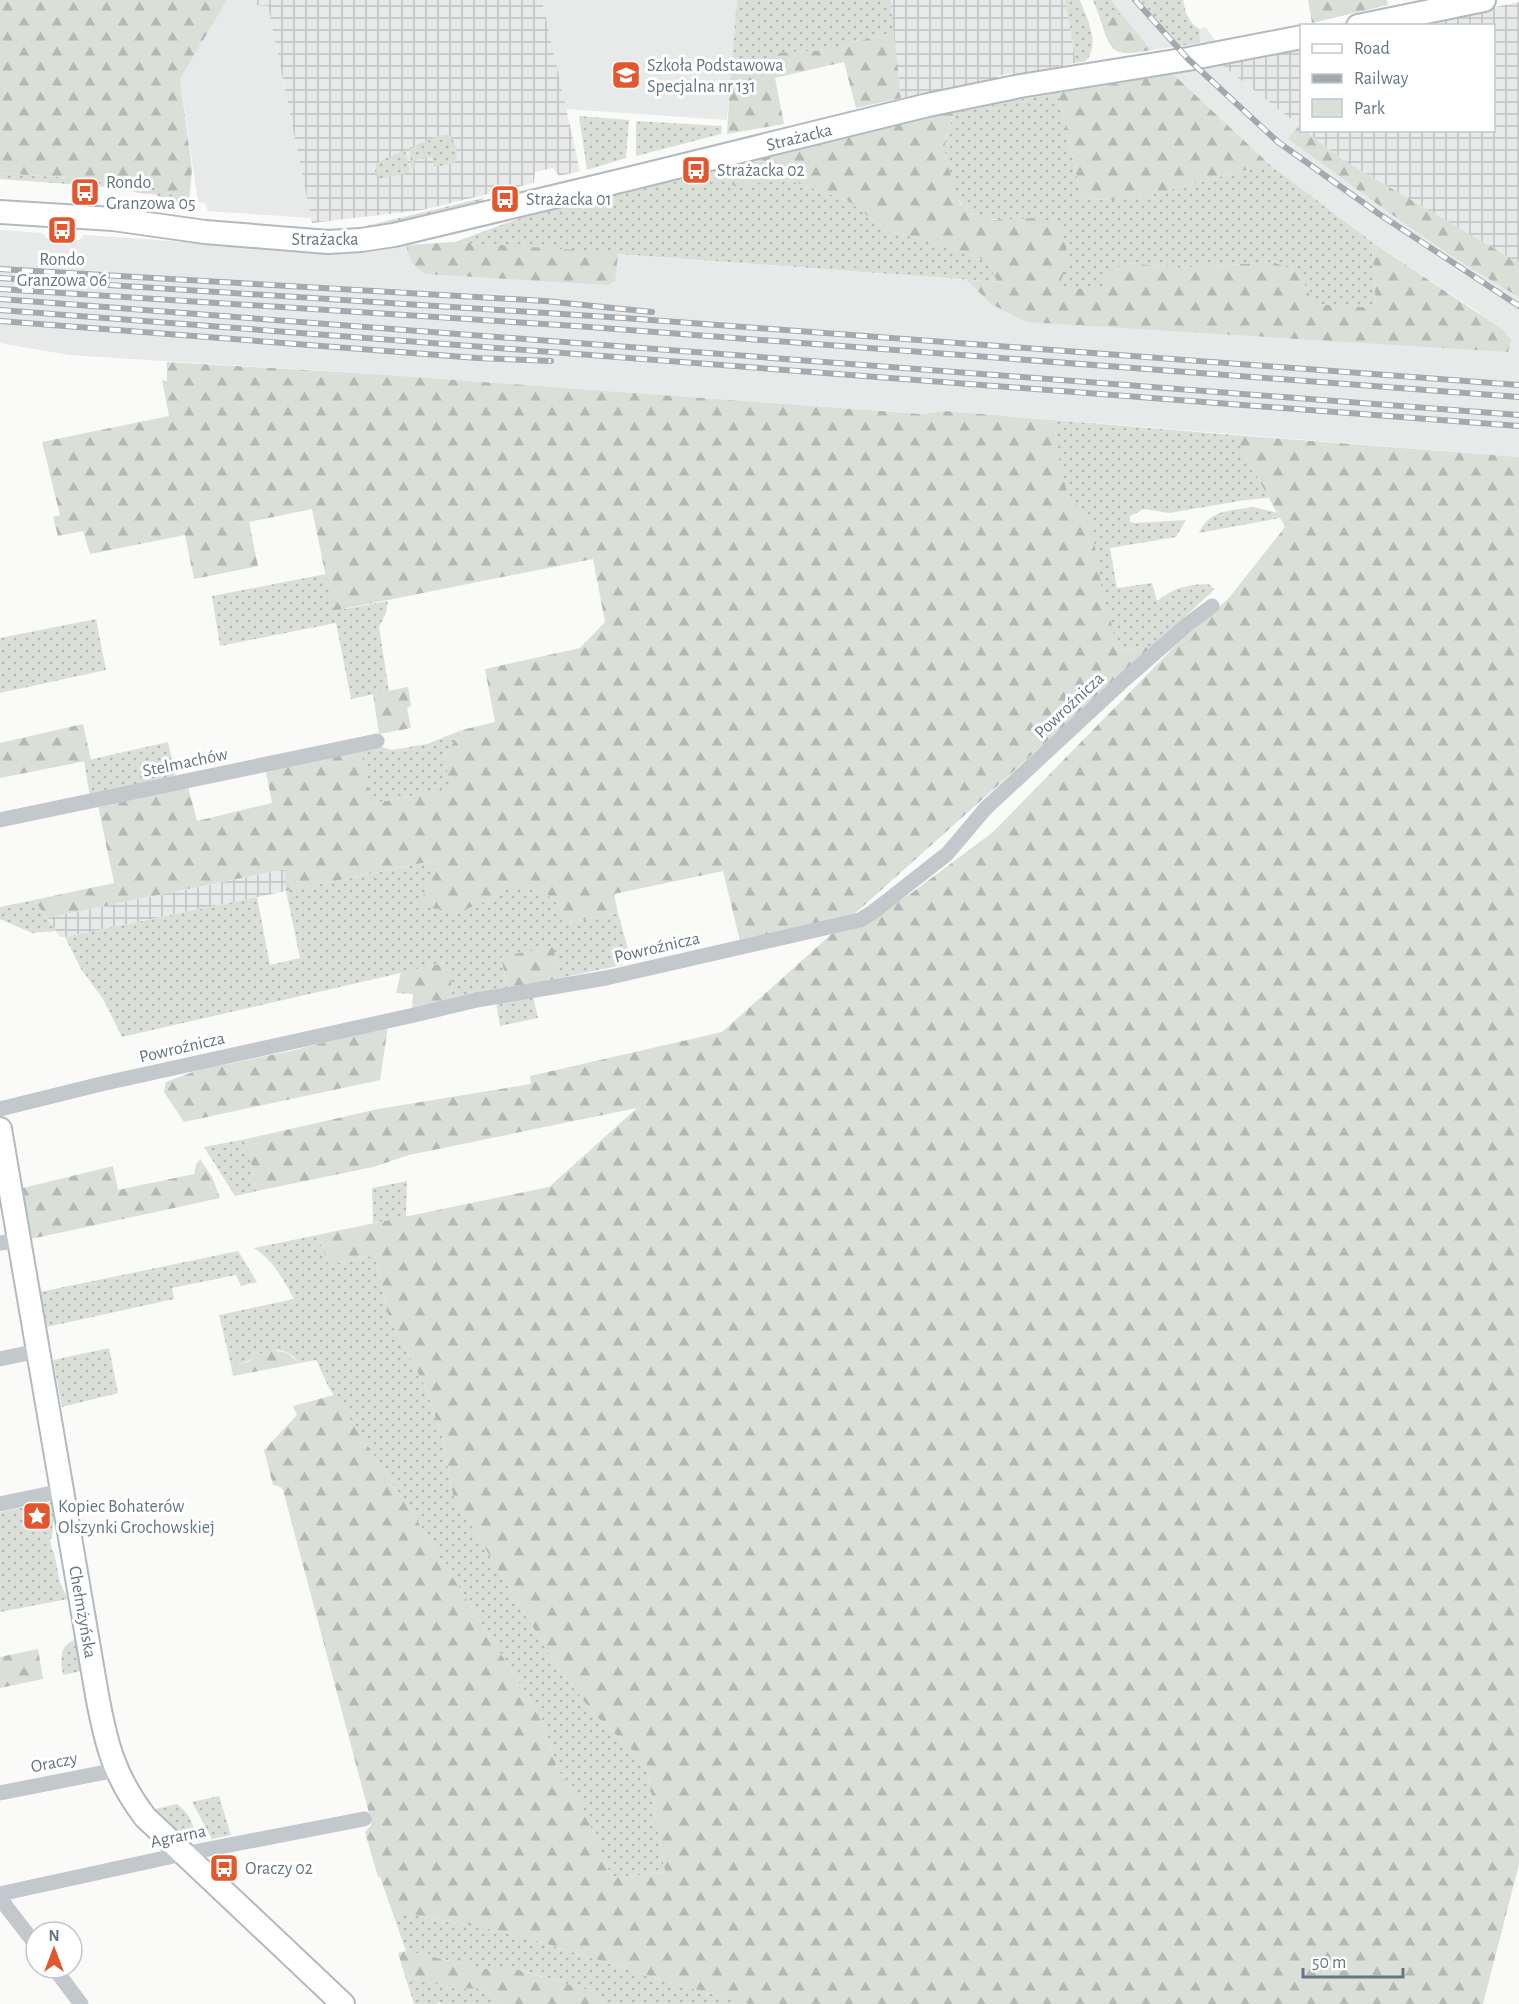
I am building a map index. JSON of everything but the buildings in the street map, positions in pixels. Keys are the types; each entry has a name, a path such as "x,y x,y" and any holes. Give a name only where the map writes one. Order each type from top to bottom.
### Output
{"main road":[{"path":"1368,24 1484,0"},
{"name":"Strażacka","path":"4,210 113,219 230,234 328,242 361,240 394,235 494,212 928,105 1020,86 1188,59 1300,37"},
{"name":"Chełmżyńska","path":"0,1129 9,1242 38,1351 105,1738 116,1770 127,1791 145,1816 343,2004"}],"street":[{"name":"Powroźnicza","path":"0,1109 477,1000 606,978 860,920 946,854 986,808 1124,680 1212,606"},
{"name":"Stelmachów","path":"0,820 377,741"},
{"path":"0,1359 38,1351"},
{"path":"0,1504 62,1491"},
{"name":"Oraczy","path":"0,1793 116,1770"},
{"name":"Agrarna","path":"0,1894 183,1854 364,1819"},
{"path":"0,1894 5,1905 24,1930"},
{"path":"63,1980 81,2004"}],"shaded area":[{"path":"227,0 250,0 251,5 268,6 311,218 208,211 205,203 198,202 180,79"},
{"path":"250,0 542,0 580,171 559,176 553,168 535,172 534,183 422,210 312,223 268,6 251,5"},
{"path":"542,0 737,0 727,120 566,109"},
{"path":"890,0 1065,0 1076,63 1013,76 1012,73 998,76 997,79 901,98"},
{"path":"1111,0 1183,0 1185,12 1193,25 1199,29 1206,27 1215,41 1151,50"},
{"path":"1519,2 1519,263 1348,163 1306,132 1495,132 1495,24 1413,24"},
{"path":"1300,48 1300,126 1222,65"},
{"path":"1222,65 1300,126 1300,132 1306,132 1348,163 1519,263 1519,457 945,411 922,414 374,374 69,355 0,343 0,230 43,233 46,238 79,240 84,235 334,252 455,242 1102,290 1481,314 1372,242 1269,164 1173,74"},
{"path":"286,869 286,891 65,937 60,937 47,918"}],"green space":[{"path":"0,0 227,0 180,79 192,169 189,201 141,183 0,173"},
{"path":"737,0 890,0 894,33 830,50 772,53 754,67 731,69"},
{"path":"1065,0 1080,0 1089,23 1093,39 1086,61 1076,63"},
{"path":"1093,0 1111,0 1122,14 1101,21"},
{"path":"1140,0 1183,0 1188,16 1199,29 1200,43 1180,46"},
{"path":"1308,0 1387,0 1388,5 1312,23"},
{"path":"1122,14 1151,50 1123,53 1117,51 1108,42 1101,21"},
{"path":"894,33 901,98 856,108 844,62 775,78 784,124 727,134 731,69 754,67 772,53 830,50"},
{"path":"1173,74 1269,164 1150,195 1119,200 1082,199 1058,93"},
{"path":"1058,93 1082,199 1119,200 1150,195 1269,164 1372,242 1376,308 1314,304 1301,277 1272,262 1181,268 1128,263 1102,290 1057,287 1014,220 982,217 966,209 950,179 945,145 956,110"},
{"path":"956,110 945,138 945,157 960,203 971,214 993,220 1037,218 1058,223 1066,246 1068,264 1058,287 1101,290 1105,272 1128,263 1181,268 1272,262 1292,269 1301,277 1314,304 1376,308 1372,242 1503,330 1511,340 1508,352 1027,322 991,304 967,280 998,282 986,261 940,244 885,230 849,201 789,180 772,180 737,187 729,183 720,169 751,163 750,156 768,150"},
{"path":"579,116 629,120 626,158 587,170"},
{"path":"636,121 722,126 721,134 636,156"},
{"path":"1299,126 1300,132 1306,132 1348,163 1519,263 1519,297 1430,241 1288,139"},
{"path":"442,135 450,136 454,142 457,152 455,163 434,167 432,157 414,160 415,169 412,170 409,148"},
{"path":"405,150 410,171 380,179 375,171 376,163"},
{"path":"720,169 729,183 737,186 772,180 789,180 849,201 885,230 940,244 986,261 999,282 455,242 531,214"},
{"path":"0,173 141,183 189,201 187,207 153,194 138,193 123,188 0,179"},
{"path":"483,198 485,207 409,225 345,231"},
{"path":"455,242 618,253 615,281 608,285 426,274 412,262 406,245"},
{"path":"167,362 374,374 921,414 945,411 1053,420 1068,499 1090,516 1102,591 1113,629 1115,650 1153,646 851,917 740,941 723,871 614,894 618,913 564,924 559,905 545,893 524,887 510,887 495,898 461,911 419,907 437,860 286,891 285,869 47,918 34,900 114,883 98,805 188,787 197,821 272,803 266,772 361,751 371,804 450,788 444,756 462,730 495,722 485,669 580,648 605,622 593,559 333,611 312,509 249,522 258,566 194,579 185,535 90,554 83,531 58,536 53,517 60,515 42,442 169,416 162,380 167,381"},
{"path":"1053,420 1234,435 1269,498 1169,513 1144,509 1130,516 1130,522 1135,523 1186,520 1176,537 1110,548 1117,588 1152,583 1157,601 1187,586 1208,584 1215,589 1153,646 1115,650 1102,593 1066,491"},
{"path":"1234,435 1519,457 1519,1864 1483,2004 749,2004 511,1933 392,1911 380,1877 378,1877 365,1832 371,1825 369,1813 283,1490 273,1485 264,1450 297,1415 293,1406 334,1395 416,1519 542,1719 557,1768 582,1806 612,1878 665,1872 646,1763 594,1714 554,1662 453,1495 442,1436 425,1386 389,1318 375,1255 329,1265 317,1235 549,1187 637,1108 409,1155 373,1167 257,1191 246,1139 378,1109 531,1084 530,1076 722,1032 835,931 859,927 913,892 993,832 1179,642 1228,599 1285,527"},
{"path":"1254,507 1278,513 1280,518 1199,533 1209,519 1215,515"},
{"path":"326,574 334,611 388,601 386,613 379,627 389,691 351,699 336,623 220,646 212,596"},
{"path":"96,619 106,670 0,693 0,638"},
{"path":"408,687 411,706 407,708 411,728 379,734 373,694"},
{"path":"83,724 91,760 0,778 0,743"},
{"path":"462,730 444,756 451,788 370,804 361,751 382,747 391,750 427,744"},
{"path":"168,742 176,778 90,797 84,761"},
{"path":"438,860 420,907 495,898 510,887 524,887 545,893 559,905 564,924 618,913 629,952 619,954 622,965 560,978 553,946 501,958 508,989 452,1000 451,978 444,963 122,1037 103,999 81,969 65,937 257,897 270,965 300,958 286,891"},
{"path":"34,900 56,931 32,933 0,919 0,907"},
{"path":"553,946 560,978 508,989 501,957"},
{"path":"445,963 451,978 452,1000 412,1008 413,994 396,993 401,972"},
{"path":"533,996 538,1018 500,1026 496,1002"},
{"path":"388,1026 380,1080 184,1122 164,1092 166,1082 198,1070 291,1051"},
{"path":"246,1139 257,1191 235,1196 204,1147"},
{"path":"200,1159 212,1177 220,1198 31,1239 23,1188 113,1166 118,1190 194,1174"},
{"path":"407,1181 406,1217 373,1223 372,1188"},
{"path":"317,1235 329,1265 375,1255 389,1318 425,1386 442,1436 453,1495 554,1662 594,1714 646,1763 665,1872 612,1878 582,1806 557,1768 542,1719 416,1519 329,1388 316,1360 300,1363 287,1353 276,1350 231,1366 219,1315 294,1299 273,1265 254,1248"},
{"path":"238,1251 257,1282 241,1286 236,1275 172,1288 174,1299 47,1327 40,1292"},
{"path":"109,1348 118,1393 62,1407 53,1360"},
{"path":"272,1350 287,1353 300,1363 233,1376 231,1366 248,1362 259,1354"},
{"path":"50,1502 54,1513 52,1538 50,1539 52,1550 60,1583 68,1599 0,1612 0,1512"},
{"path":"75,1640 81,1671 63,1675 61,1659 63,1650"},
{"path":"38,1649 43,1679 0,1688 0,1657"},
{"path":"219,1796 231,1835 212,1839 192,1802"},
{"path":"177,1804 190,1818 201,1841 189,1843 155,1809"},
{"path":"392,1911 511,1933 749,2004 608,2004 591,1991 520,1970 491,1970 406,1951"},
{"path":"406,1951 491,1970 519,1970 591,1991 608,2004 500,2004 484,1988 457,1989 405,1976 398,1953"},
{"path":"405,1976 457,1989 484,1988 500,2004 441,2004 440,2002 414,2004"}],"railway":[{"path":"1135,0 1188,59 1278,142 1379,214 1519,306"},
{"path":"0,269 545,301 652,312"},
{"path":"0,278 624,318 1519,385"},
{"path":"0,289 576,326 1519,397"},
{"path":"0,299 1519,415"},
{"path":"0,310 1519,426"},
{"path":"0,321 477,358 551,361"}],"place":[{"name":"Szkoła Podstawowa Specjalna nr 131","path":"626,75"},
{"name":"Strażacka 02","path":"696,170"},
{"name":"Rondo Granzowa 05","path":"85,192"},
{"name":"Strażacka 01","path":"505,199"},
{"name":"Rondo Granzowa 06","path":"62,230"},
{"name":"Kopiec Bohaterów Olszynki Grochowskiej","path":"37,1516"},
{"name":"Oraczy 02","path":"224,1868"}]}
